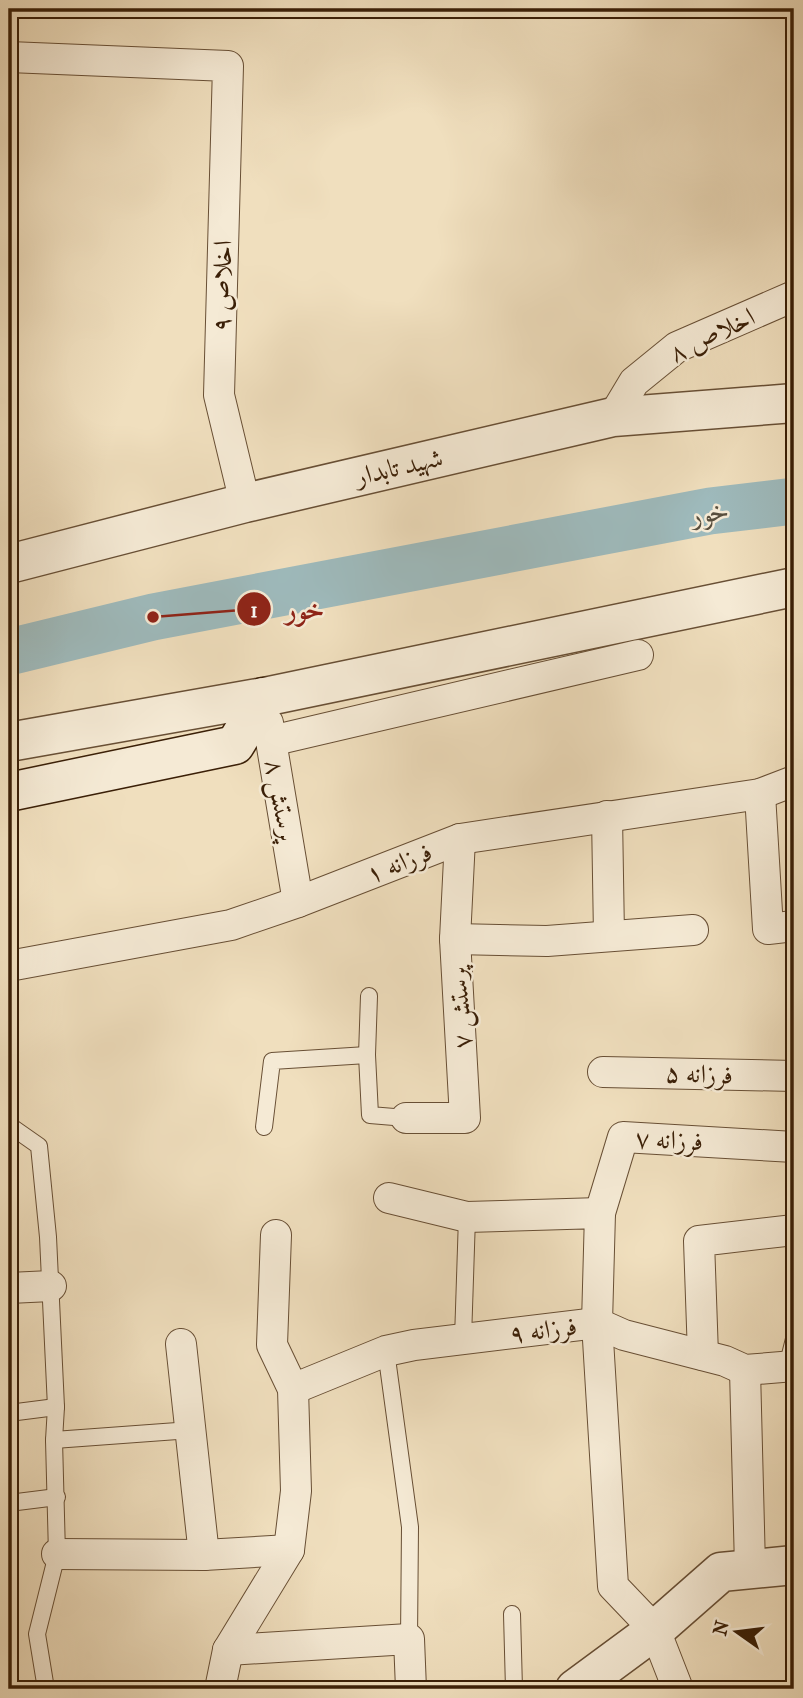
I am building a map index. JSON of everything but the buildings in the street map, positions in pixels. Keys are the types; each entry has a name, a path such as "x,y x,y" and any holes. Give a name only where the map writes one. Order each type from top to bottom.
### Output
{"street":[{"name":"اخلاص ۹","path":"9,57 228,66 219,395 245,503"},
{"name":"اخلاص ۸","path":"613,417 634,382 677,346 794,296"},
{"name":"شهید تابدار","path":"9,564 245,503 613,417 794,403"},
{"path":"9,742 264,697 794,587"},
{"path":"271,741 638,655"},
{"path":"9,792 235,744 264,697"},
{"name":"پرستش ۸","path":"264,697 298,902"},
{"name":"فرزانه ۱","path":"9,966 231,925 460,839 760,794 794,781"},
{"path":"760,794 768,929 794,926"},
{"path":"607,816 609,936"},
{"name":"پرستش ۷","path":"406,1118 464,1118 455,939 460,839"},
{"path":"455,939 547,941 693,930"},
{"name":"فرزانه ۵","path":"603,1072 794,1076"},
{"name":"فرزانه ۷","path":"600,1213 623,1137 794,1147"},
{"path":"389,1198 467,1217 600,1213 597,1323 613,1586 655,1630 678,1689"},
{"path":"703,1355 699,1241 794,1230"},
{"path":"220,1689 229,1650 289,1550 296,1491 293,1389 272,1345 276,1235"},
{"path":"9,1288 51,1286"},
{"name":"فرزانه ۹","path":"293,1389 386,1351 597,1323 624,1335 703,1355 746,1370 792,1357"},
{"path":"181,1344 204,1555"},
{"path":"746,1370 750,1567"},
{"path":"57,1554 204,1555 289,1550"},
{"path":"575,1689 655,1630 721,1572 750,1567 794,1565"},
{"path":"229,1650 409,1639 411,1689"}],"lane":[{"path":"369,996 370,1115 406,1118"},
{"path":"264,1127 272,1061 368,1055"},
{"path":"9,1125 39,1146 51,1286 56,1408 54,1440 57,1554 37,1634 46,1689"},
{"path":"463,1339 467,1217"},
{"path":"386,1351 410,1527 409,1639"},
{"path":"9,1413 56,1408"},
{"path":"54,1440 191,1430"},
{"path":"9,1503 57,1497"},
{"path":"512,1614 514,1689"}],"waterway":[{"name":"خور","path":"9,652 153,617 710,511 794,501"}],"place":[{"name":"خور","path":"153,617"}]}
